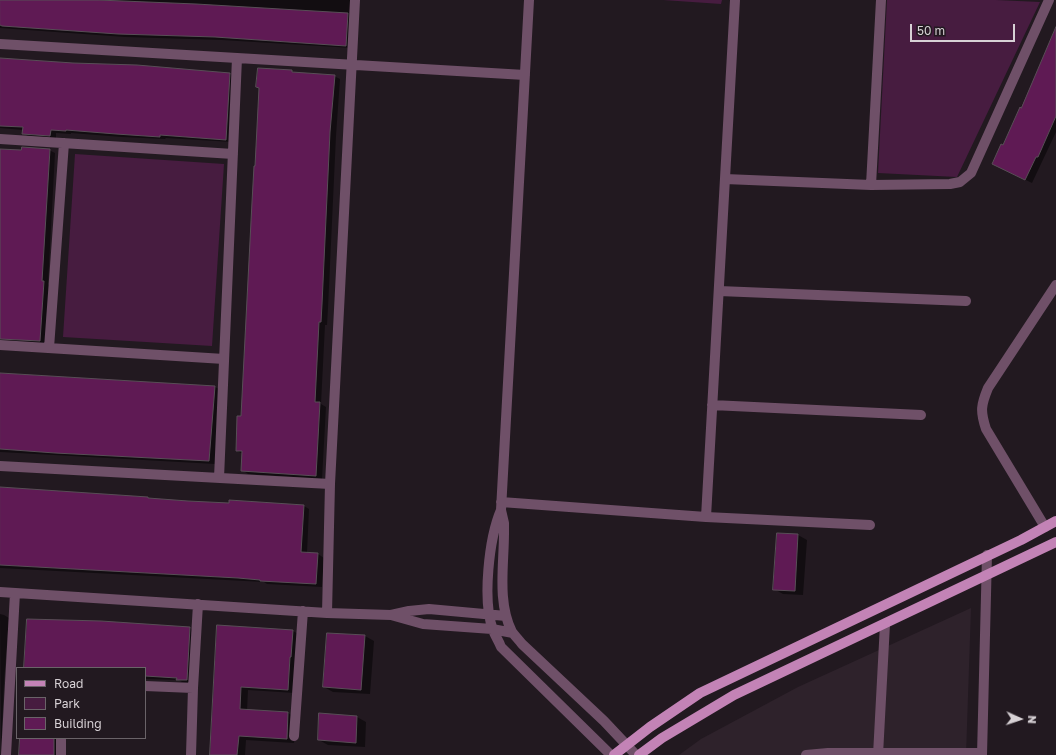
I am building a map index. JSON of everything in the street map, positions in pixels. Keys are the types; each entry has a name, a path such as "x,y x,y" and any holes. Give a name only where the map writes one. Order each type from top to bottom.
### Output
{"main road":[{"path":"613,755 626,744 700,693 1056,521"},
{"path":"639,755 662,738 734,694 1056,542"}],"street":[{"path":"327,612 330,484 355,0"},
{"path":"529,0 501,506 504,523 503,599 506,616 513,633 522,644 604,721 636,755"},
{"path":"706,516 735,0"},
{"path":"871,184 881,0"},
{"path":"725,179 871,184 950,184 960,182 971,173 1049,0"},
{"path":"0,44 525,75"},
{"path":"219,478 237,58"},
{"path":"0,140 233,154"},
{"path":"49,348 64,144"},
{"path":"1045,526 986,429 981,416 982,402 988,388 1056,285"},
{"path":"719,291 966,301"},
{"path":"0,345 224,359"},
{"path":"712,405 921,415"},
{"path":"0,466 330,484"},
{"path":"501,506 870,525"},
{"path":"501,506 491,544 487,590 492,629 501,647 613,755"},
{"path":"806,755 828,753 982,754 987,555"},
{"path":"0,592 391,615 423,624 492,629 513,633"},
{"path":"6,755 14,682 15,593"},
{"path":"192,755 193,688 198,604"},
{"path":"391,615 429,609 506,616"},
{"path":"294,736 303,611"},
{"path":"878,754 885,624"},
{"path":"146,686 193,688"},
{"path":"60,755 61,739"}],"shaded area":[{"path":"971,608 966,755 679,755 701,739 798,687"}],"green space":[{"path":"663,0 722,0 721,4"},
{"path":"887,0 996,0 1040,2 957,177 878,173"},
{"path":"75,154 224,164 212,346 63,337"}],"building":[{"path":"0,0 98,0 348,13 346,46 215,37 118,34 2,26 0,25"},
{"path":"1056,27 1056,116 1038,157 1036,157 1025,180 992,164 1001,144 1003,145 1020,107 1021,108"},
{"path":"0,58 73,63 137,65 230,73 226,140 66,130 51,130 50,136 22,134 23,127 0,126"},
{"path":"258,68 335,75 330,132 321,322 319,322 315,402 320,402 316,476 241,471 242,451 236,451 237,416 241,416 259,88 256,87"},
{"path":"22,147 50,149 40,341 0,339 0,149 21,150"},
{"path":"0,373 215,386 209,461 0,449"},
{"path":"0,487 188,501 229,503 229,500 304,505 301,552 318,553 316,584 260,581 238,578 0,565"},
{"path":"777,533 798,534 795,591 773,590"},
{"path":"27,619 101,621 190,627 187,680 146,676 146,667 24,667"},
{"path":"217,625 293,630 288,690 241,687 240,709 288,712 287,739 239,736 237,755 210,755"},
{"path":"327,633 365,635 361,690 323,687"},
{"path":"319,713 357,716 356,743 318,740"},
{"path":"20,739 54,739 54,755 19,755"}]}
